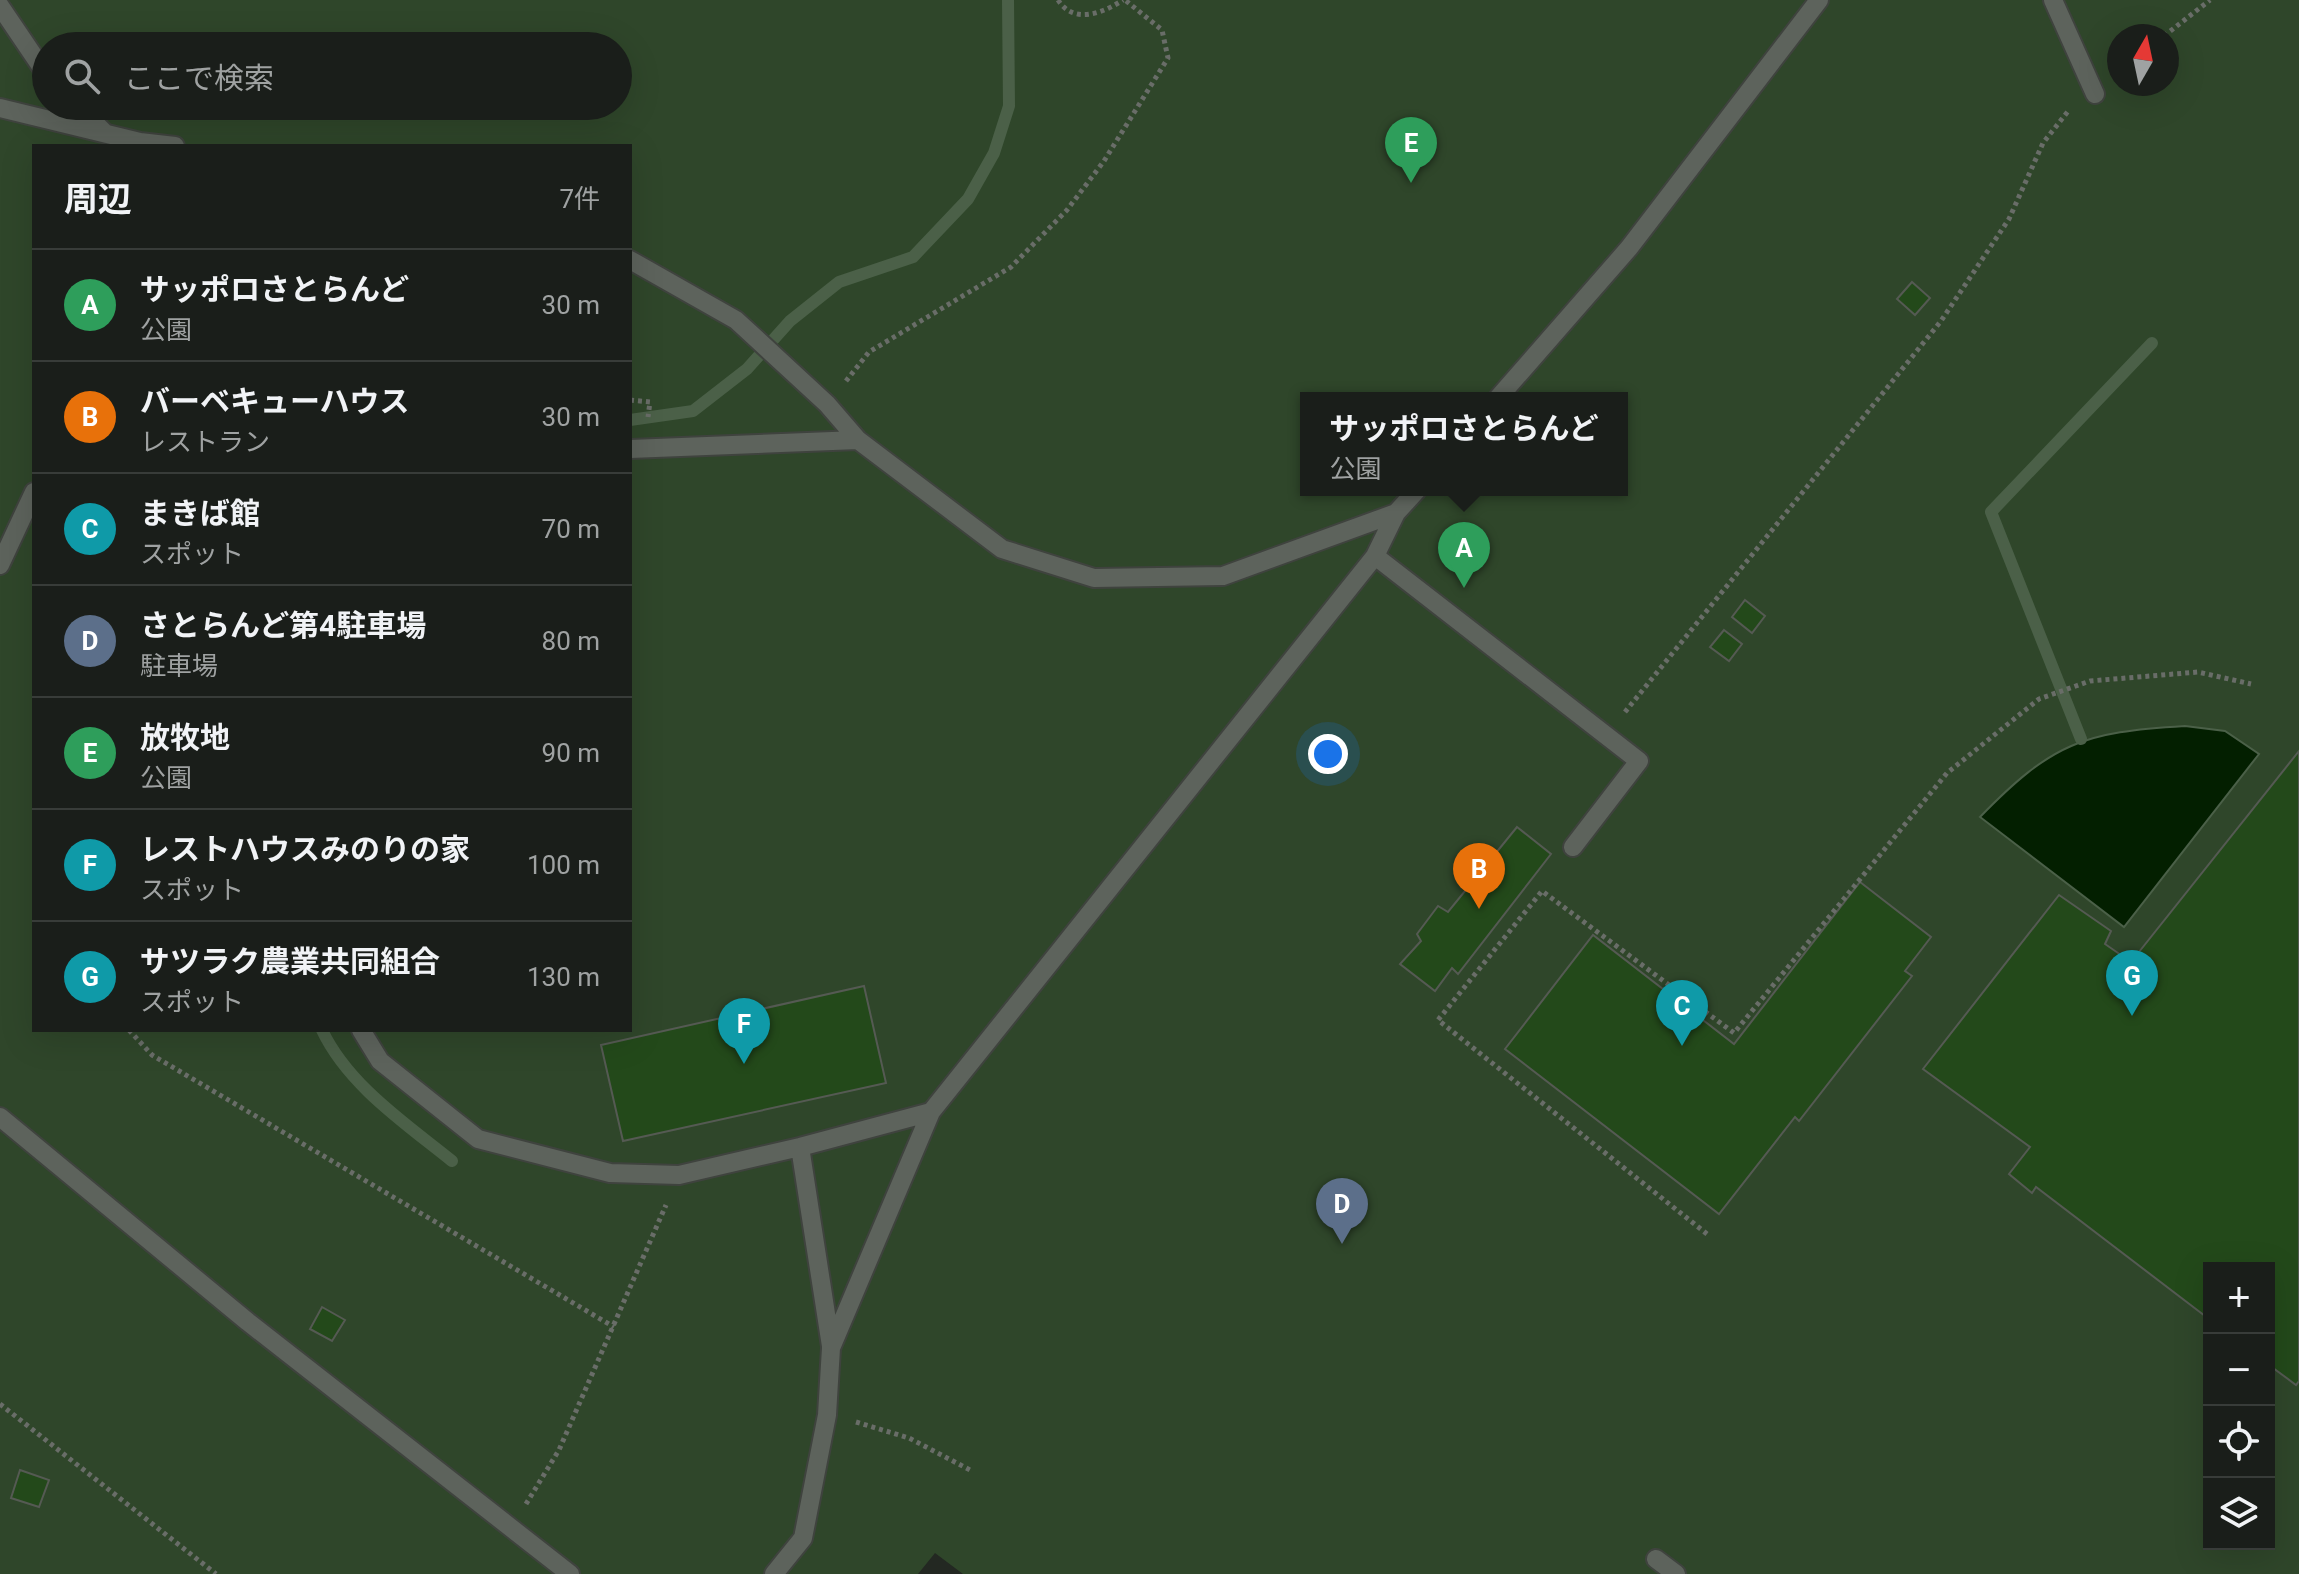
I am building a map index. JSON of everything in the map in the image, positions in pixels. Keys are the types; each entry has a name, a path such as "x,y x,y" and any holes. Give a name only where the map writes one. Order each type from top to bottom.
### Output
{"lane":[{"path":"1503,392 1629,248 1819,0"},
{"path":"2053,0 2095,94"},
{"path":"0,6 32,53"},
{"path":"0,108 32,116"},
{"path":"51,120 140,144"},
{"path":"93,120 106,133"},
{"path":"632,261 745,328 827,404 858,440 1002,549 1094,578 1223,576 1396,513"},
{"path":"632,449 858,440"},
{"path":"0,565 32,496"},
{"path":"831,1348 931,1112 1375,556 1396,513 1412,496"},
{"path":"1375,556 1639,761 1573,847"},
{"path":"362,1032 380,1061 478,1139 610,1173 679,1175 931,1112"},
{"path":"0,1117 248,1322 570,1574"},
{"path":"774,1574 803,1538 827,1415 831,1348 800,1147"},
{"path":"1656,1559 1676,1574"}],"path":[{"path":"827,404 869,352 1011,267 1067,210 1104,161 1168,58 1162,30 1124,0 1104,13 1084,15 1063,8 1058,0"},
{"path":"2179,24 2210,0"},
{"path":"1607,734 1941,321 2009,219 2043,143 2073,104 2095,94"},
{"path":"632,400 650,402"},
{"path":"1707,1234 1438,1020 1542,891 1734,1033 1947,773 2039,699 2081,684 2198,672 2251,684"},
{"path":"131,1032 152,1055 614,1327"},
{"path":"511,1528 559,1450 679,1175"},
{"path":"0,1404 216,1574"},
{"path":"827,1415 909,1438 972,1471"}],"shaded area":[{"path":"0,0 2299,0 2299,1574 963,1574 935,1553 918,1574 0,1574"},
{"path":"2185,726 2225,731 2259,754 2124,927 1980,817 2028,772 2071,746 2120,732"}],"building":[{"path":"1912,282 1930,298 1915,315 1897,299"},
{"path":"1745,600 1765,616 1752,633 1732,617"},
{"path":"1724,630 1742,644 1729,661 1710,647"},
{"path":"2299,751 2299,1381 2296,1385 2275,1369 2275,1262 2203,1262 2203,1314 2036,1187 2032,1193 2009,1174 2030,1147 1923,1069 2059,895 2111,931 2105,944 2131,962"},
{"path":"1517,827 1551,854 1458,974 1452,968 1435,991 1400,964 1421,941 1417,934 1438,906 1448,912"},
{"path":"1860,882 1931,937 1905,971 1912,976 1799,1121 1795,1117 1719,1214 1505,1049 1593,935 1734,1044"},
{"path":"864,986 886,1083 623,1141 601,1045"},
{"path":"322,1307 345,1320 332,1341 310,1329"},
{"path":"20,1470 49,1480 39,1507 11,1498"}],"waterway":[{"path":"632,420 693,411 747,369 790,321 839,282 913,257 968,199 994,153 1009,106 1008,0"},
{"path":"2081,739 1991,512 2152,343"},
{"path":"323,1032 333,1050 362,1086 452,1161"}],"place":[{"name":"放牧地","path":"1411,183"},
{"name":"サッポロさとらんど","path":"1464,588"},
{"name":"バーベキューハウス","path":"1479,909"},
{"name":"サツラク農業共同組合","path":"2132,1016"},
{"name":"まきば館","path":"1682,1046"},
{"name":"レストハウスみのりの家","path":"744,1064"},
{"name":"さとらんど第4駐車場","path":"1342,1244"}]}
